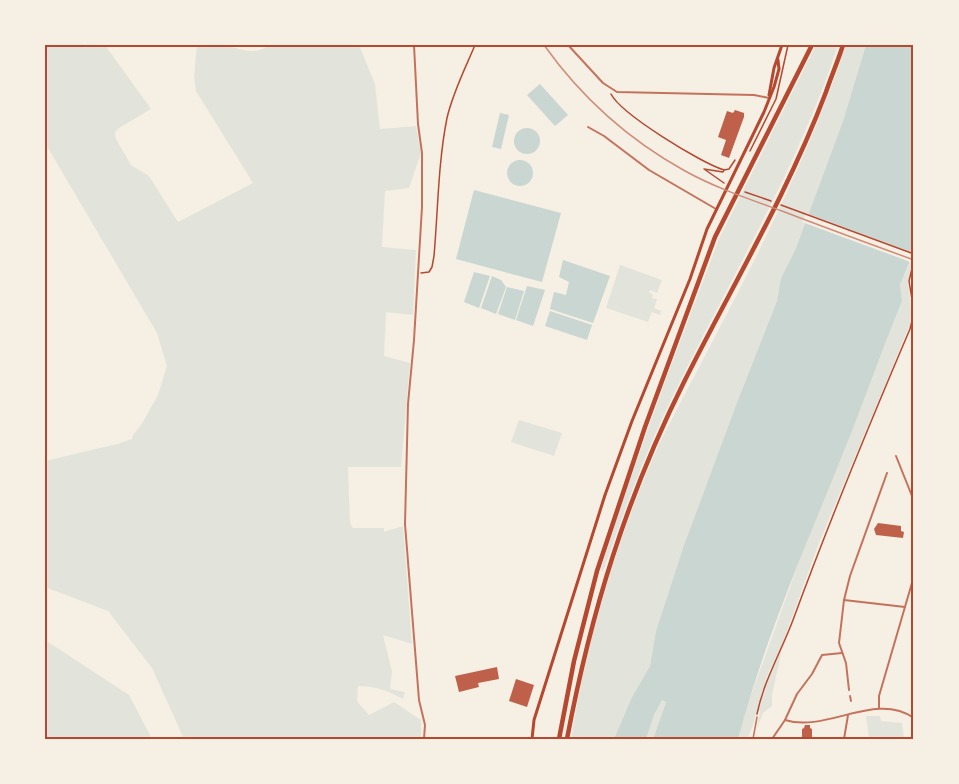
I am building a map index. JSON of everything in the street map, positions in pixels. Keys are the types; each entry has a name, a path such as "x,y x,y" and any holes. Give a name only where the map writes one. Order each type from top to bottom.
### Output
{"highway":[{"path":"559,739 574,661 597,571 645,426 715,237 812,45"},
{"path":"567,739 593,619 640,479 683,384 788,180 815,121 843,45"}],"main road":[{"path":"532,739 534,720 605,495 716,209 764,112 769,98 772,74 782,45"}],"street":[{"path":"414,45 418,124 422,153 408,404 405,524 419,700 425,725 424,739"},
{"path":"568,45 608,87 621,93 754,95 769,98"},
{"path":"588,128 649,170 716,209"},
{"path":"896,456 914,501"},
{"path":"849,690 846,663 839,643 844,600 850,576 887,473"},
{"path":"879,708 879,696 914,576"},
{"path":"844,600 905,607"},
{"path":"772,739 822,655 842,653"},
{"path":"850,696 851,701"},
{"path":"785,720 793,723 826,720 879,708 898,711 914,718"},
{"path":"844,739 848,715"}],"lane":[{"path":"753,739 757,717"}],"path":[{"path":"417,273 429,272 432,267 447,117 458,82 475,45"},
{"path":"521,45 528,45"},
{"path":"748,154 775,104 788,45"},
{"path":"608,87 613,98 661,136 699,159 724,170"},
{"path":"730,185 716,179 704,168 723,172 729,169 734,159 739,161"},
{"path":"738,189 914,254"},
{"path":"757,717 771,670 785,642 828,527 910,329 914,312 909,281 914,260"}],"shaded area":[{"path":"45,45 84,45 85,49 87,45 105,45 151,109 119,128 115,132 116,139 131,165 149,176 178,222 253,183 196,91 194,77 197,45 220,45 254,51 269,45 359,45 375,84 380,129 416,126 421,153 409,188 385,191 382,247 416,250 413,315 386,312 384,356 410,363 401,467 348,467 350,523 353,528 384,528 384,532 403,526 412,644 383,635 392,671 390,689 405,692 403,699 382,690 358,686 357,701 369,715 394,702 421,720 421,739 184,739 152,668 108,611 45,587 45,461 132,439 158,395 167,366 157,333 45,143"},
{"path":"816,45 838,45 801,142 662,419 603,571 601,570 620,508 719,239"},
{"path":"846,45 866,45 843,121 796,248 781,278 777,301 683,548 656,631 650,666 632,697 614,739 571,739 595,625 618,550 645,478 660,442 785,197 828,97"},
{"path":"866,45 914,45 914,251 900,285 902,301 784,600 759,669 738,739 653,739 666,702 662,700 646,739 614,739 632,697 650,666 656,631 683,548 777,301 781,278 796,248 843,121"},
{"path":"540,84 568,115 555,126 527,95"},
{"path":"500,113 509,115 501,149 492,147"},
{"path":"527,128 536,132 540,141 536,150 527,154 518,150 514,141 518,132"},
{"path":"520,160 530,163 533,173 530,183 520,186 510,183 507,173 510,163"},
{"path":"474,190 561,213 542,282 456,259"},
{"path":"563,260 610,276 593,323 550,309 554,292 566,295 569,282 559,277"},
{"path":"910,262 912,263 908,281 912,320 819,543 780,650 768,673 752,728 747,739 738,739 742,720 803,551 902,301 900,285"},
{"path":"620,265 662,280 657,293 650,290 649,292 653,295 652,298 657,299 654,308 661,311 660,315 652,312 648,322 606,308"},
{"path":"474,272 490,276 479,308 464,302"},
{"path":"492,276 501,280 506,287 496,314 481,308"},
{"path":"527,286 545,290 533,326 516,320"},
{"path":"507,287 524,291 515,320 498,314"},
{"path":"550,311 592,325 587,340 545,326"},
{"path":"519,420 562,433 554,456 511,442"},
{"path":"45,640 129,695 152,739 45,739"},
{"path":"782,650 772,695 772,706 763,713 756,730 759,709 769,674"},
{"path":"662,700 666,701 653,739 646,739 654,715"},
{"path":"866,716 880,716 881,721 902,723 904,739 869,739"}],"pier":[{"path":"806,213 914,253 913,263 802,222"}],"building":[{"path":"735,110 744,113 744,117 729,158 721,155 726,140 718,137 727,111 733,113"},
{"path":"878,523 901,526 901,531 904,532 903,538 876,535 874,529"},
{"path":"497,667 499,679 478,683 479,687 459,692 455,676"},
{"path":"516,679 534,685 527,707 509,701"},
{"path":"805,725 810,725 812,729 812,739 802,739 802,729"}],"railway":[{"path":"544,45 590,100 607,116 664,159 733,193 914,260"}]}
